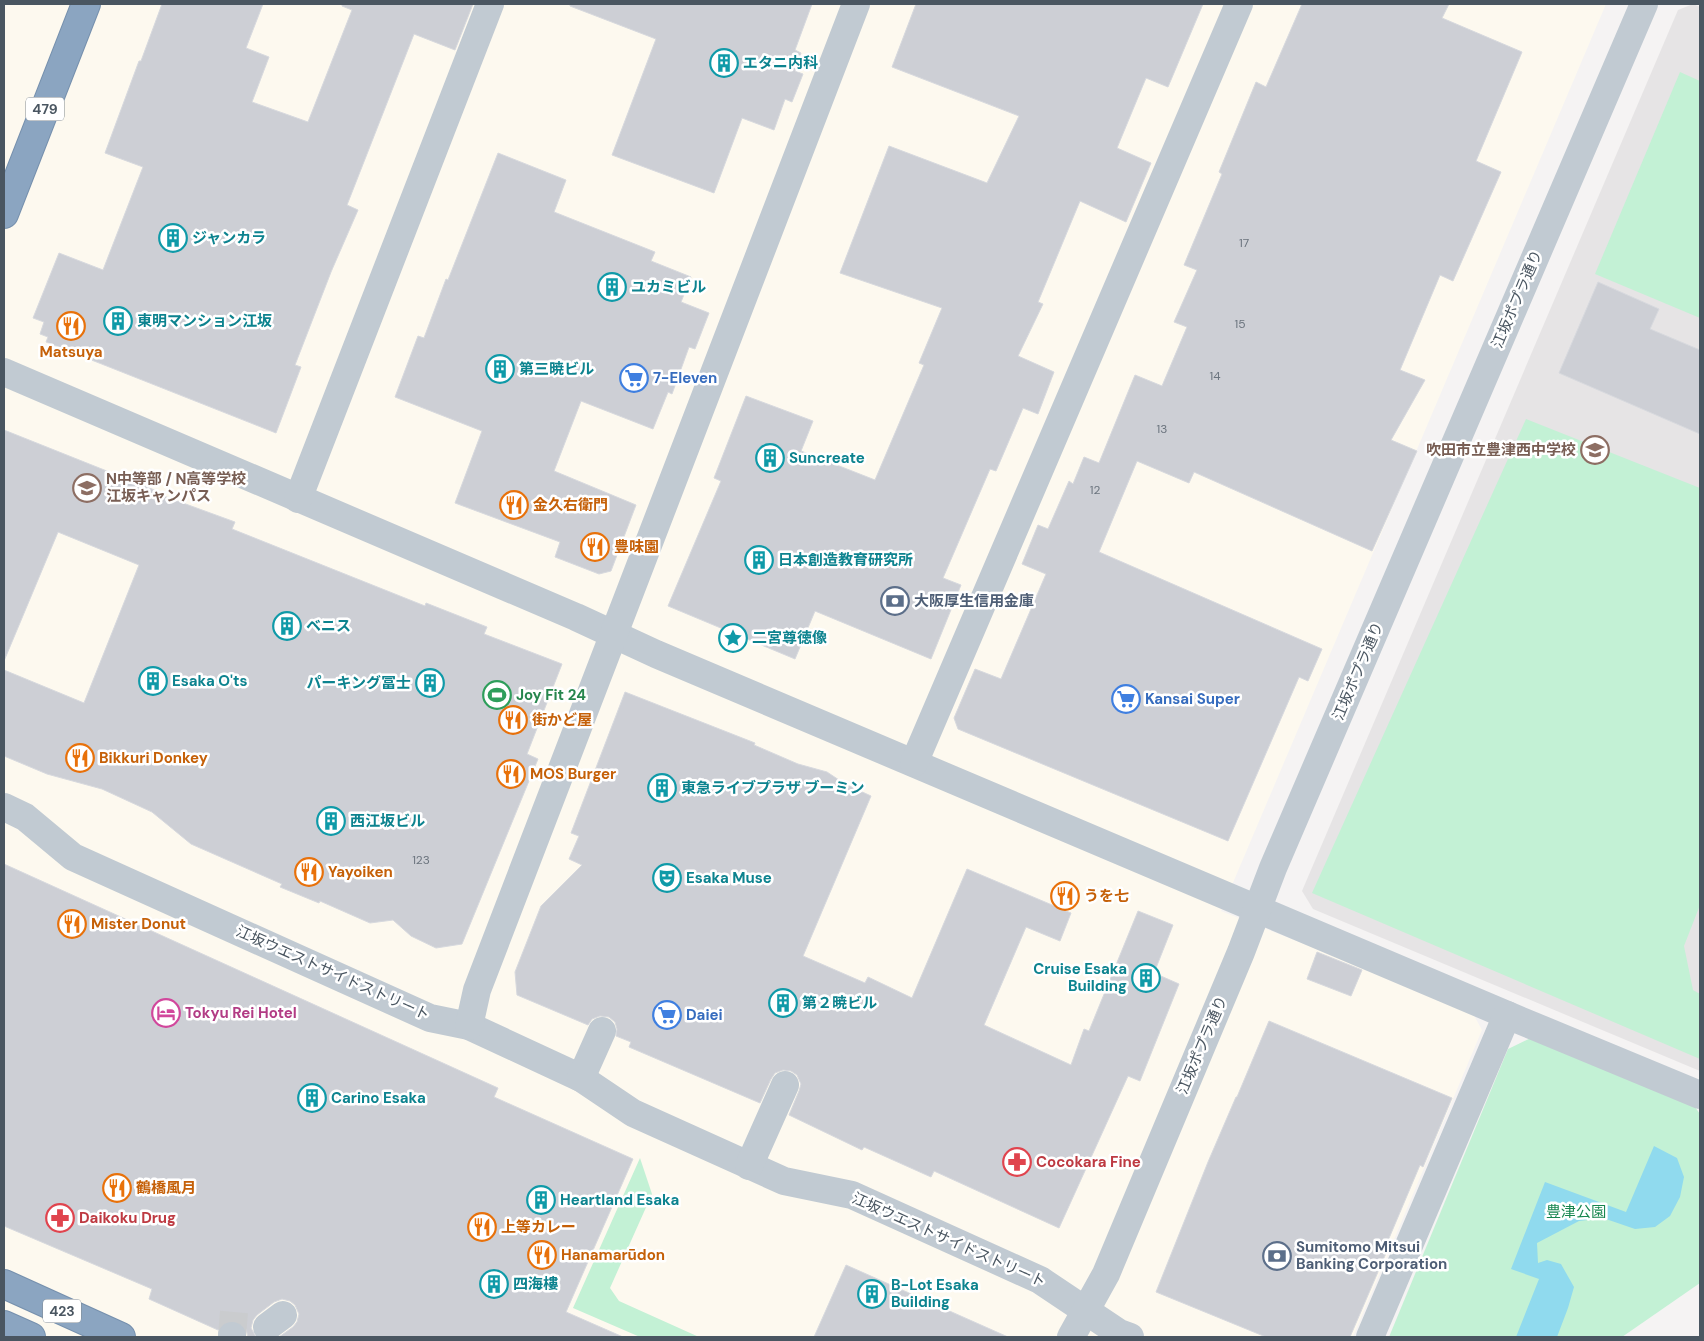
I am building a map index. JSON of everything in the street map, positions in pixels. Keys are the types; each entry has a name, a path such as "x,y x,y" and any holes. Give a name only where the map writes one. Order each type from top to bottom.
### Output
{"highway":[{"name":"479","path":"4,214 86,4"},
{"name":"423","path":"4,1284 121,1337"},
{"name":"423","path":"4,1325 31,1337"}],"street":[{"path":"298,499 490,4"},
{"path":"469,1026 477,990 856,4"},
{"path":"914,763 1239,4"},
{"name":"江坂ポプラ通り","path":"1071,1337 1106,1274 1257,909 1644,4"},
{"path":"4,372 614,634 656,654 1700,1095"},
{"name":"江坂ウエストサイドストリート","path":"4,807 25,817 74,857 430,1018 469,1026 581,1078 633,1113 749,1166 784,1181 852,1195 1040,1280 1086,1309 1119,1333 1130,1337"},
{"path":"1370,1337 1507,1015"},
{"path":"581,1078 602,1031"},
{"path":"749,1166 785,1086"}],"shaded area":[{"path":"4,4 1606,4 1221,911 1471,1010 1482,1030 1353,1337 4,1337"},
{"name":"吹田市立豊津西中学校","path":"1693,4 1700,7 1700,1071 1313,909 1302,891 1678,10"}],"green space":[{"path":"1680,72 1700,81 1700,318 1595,274"},
{"name":"吹田市立豊津西中学校","path":"1526,419 1700,488 1700,905 1684,946 1693,990 1700,994 1700,1059 1312,893"},
{"name":"豊津公園","path":"1533,1037 1695,1107 1700,1114 1700,1283 1622,1337 1389,1337 1508,1049"},
{"path":"640,1158 652,1194 610,1288 619,1301 699,1337 640,1337 573,1308"}],"water":[{"path":"1654,1146 1677,1158 1684,1177 1680,1197 1670,1216 1655,1227 1635,1229 1603,1218 1579,1221 1537,1243 1538,1263 1547,1260 1561,1264 1574,1287 1557,1337 1516,1337 1539,1279 1511,1269 1545,1182 1626,1212"}],"building":[{"path":"162,4 263,4 246,48 269,57 252,102 308,122 352,10 342,6 342,4 473,4 455,50 414,34 347,205 358,210 331,272 295,365 301,367 276,433 46,342 48,337 40,334 44,322 33,318 59,253 103,270 143,167 105,153"},
{"path":"570,4 812,4 795,50 801,53 795,71 803,74 792,102 785,99 774,130 742,118 714,193 612,155 656,39 570,6"},
{"path":"916,4 1203,4 1168,87 1146,78 1117,148 1151,163 1126,222 1080,201 1038,302 1043,304 1018,356 1054,372 1038,414 1023,408 996,471 990,469 943,578 961,585 931,659 815,611 795,659 668,606 721,481 714,478 746,396 813,421 801,451 875,480 924,365 919,363 942,308 840,273 889,146 987,183 1019,116 892,67"},
{"path":"1302,4 1449,4 1442,18 1522,52 1476,161 1501,172 1453,281 1440,275 1400,370 1425,380 1391,440 1417,451 1372,551 1194,472 1189,483 1137,461 1099,552 1322,649 1308,681 1299,677 1228,841 958,729 954,718 975,669 1001,679 1046,574 1022,564 1038,525 1048,529 1069,481 1073,484 1084,457 1099,463 1135,375 1162,386 1187,327 1174,322 1197,270 1184,265 1222,174 1219,172 1256,82 1266,87"},
{"path":"498,153 566,180 554,212 655,252 651,261 691,277 681,302 709,313 695,349 689,347 672,394 668,392 653,429 581,401 554,471 636,505 611,571 599,574 555,557 560,542 455,503 482,431 395,397 418,336 424,338"},
{"path":"1598,282 1659,309 1650,329 1700,350 1700,434 1559,373"},
{"path":"4,430 162,493 161,495 235,522 232,529 425,606 426,603 487,627 484,634 562,664 527,754 538,759 462,944 436,948 411,936 393,920 370,923 320,901 319,903 280,887 282,884 191,844 152,812 102,789 47,774 4,756 4,670 84,703 139,565 58,532 4,661"},
{"path":"625,692 755,743 754,745 798,764 827,772 845,784 871,796 803,956 865,983 868,977 912,998 967,869 1071,913 1060,941 1026,927 984,1025 1071,1065 1084,1029 1089,1031 1138,911 1173,925 1154,973 1179,984 1140,1081 1128,1076 1059,1228 934,1171 931,1177 864,1147 862,1150 789,1115 801,1084 797,1075 791,1071 783,1070 775,1073 760,1103 629,1047 631,1042 616,1036 615,1022 609,1017 600,1016 592,1019 588,1025 517,995 515,972 541,906 582,865 569,859 579,836 571,833"},
{"name":"Carino Esaka","path":"4,864 498,1088 494,1097 633,1159 566,1312 623,1337 279,1337 293,1327 297,1322 299,1314 295,1305 290,1301 282,1299 274,1302 257,1315 253,1320 251,1328 256,1337 248,1337 246,1329 239,1322 232,1320 225,1322 218,1330 149,1299 152,1289 4,1226"},
{"path":"1317,952 1362,970 1351,996 1307,979"},
{"path":"1269,1021 1452,1098 1423,1167 1420,1165 1387,1243 1390,1244 1350,1337 1266,1337 1156,1292 1208,1162"},
{"name":"B-Lot Esaka Building","path":"846,1265 1008,1337 814,1337"}],"tunnel":[{"path":"232,1336 234,1312"}],"place":[{"name":"エタニ内科","path":"724,63"},
{"name":"ジャンカラ","path":"173,238"},
{"name":"ユカミビル","path":"612,287"},
{"name":"東明マンション江坂","path":"118,321"},
{"name":"Matsuya","path":"71,326"},
{"name":"第三暁ビル","path":"500,369"},
{"name":"7-Eleven","path":"634,378"},
{"name":"吹田市立豊津西中学校","path":"1595,450"},
{"name":"Suncreate","path":"770,458"},
{"name":"N中等部 / N高等学校 江坂キャンパス","path":"87,488"},
{"name":"金久右衛門","path":"514,505"},
{"name":"豊味園","path":"595,547"},
{"name":"日本創造教育研究所","path":"759,560"},
{"name":"大阪厚生信用金庫","path":"895,601"},
{"name":"ベニス","path":"287,626"},
{"name":"二宮尊徳像","path":"733,638"},
{"name":"Esaka O'ts","path":"153,681"},
{"name":"パーキング冨士","path":"430,683"},
{"name":"Joy Fit 24","path":"497,695"},
{"name":"Kansai Super","path":"1126,699"},
{"name":"街かど屋","path":"513,720"},
{"name":"Bikkuri Donkey","path":"80,758"},
{"name":"MOS Burger","path":"511,774"},
{"name":"東急ライブプラザ ブーミン","path":"662,788"},
{"name":"西江坂ビル","path":"331,821"},
{"name":"Yayoiken","path":"309,872"},
{"name":"Esaka Muse","path":"667,878"},
{"name":"うを七","path":"1065,896"},
{"name":"Mister Donut","path":"72,924"},
{"name":"Cruise Esaka Building","path":"1146,978"},
{"name":"第２暁ビル","path":"783,1003"},
{"name":"Tokyu Rei Hotel","path":"166,1013"},
{"name":"Daiei","path":"667,1015"},
{"name":"Carino Esaka","path":"312,1098"},
{"name":"Cocokara Fine","path":"1017,1162"},
{"name":"鶴橋風月","path":"117,1188"},
{"name":"Heartland Esaka","path":"541,1200"},
{"name":"Daikoku Drug","path":"60,1218"},
{"name":"上等カレー","path":"482,1227"},
{"name":"Hanamarūdon","path":"542,1255"},
{"name":"Sumitomo Mitsui Banking Corporation","path":"1277,1256"},
{"name":"四海樓","path":"494,1284"},
{"name":"B-Lot Esaka Building","path":"872,1294"}]}
